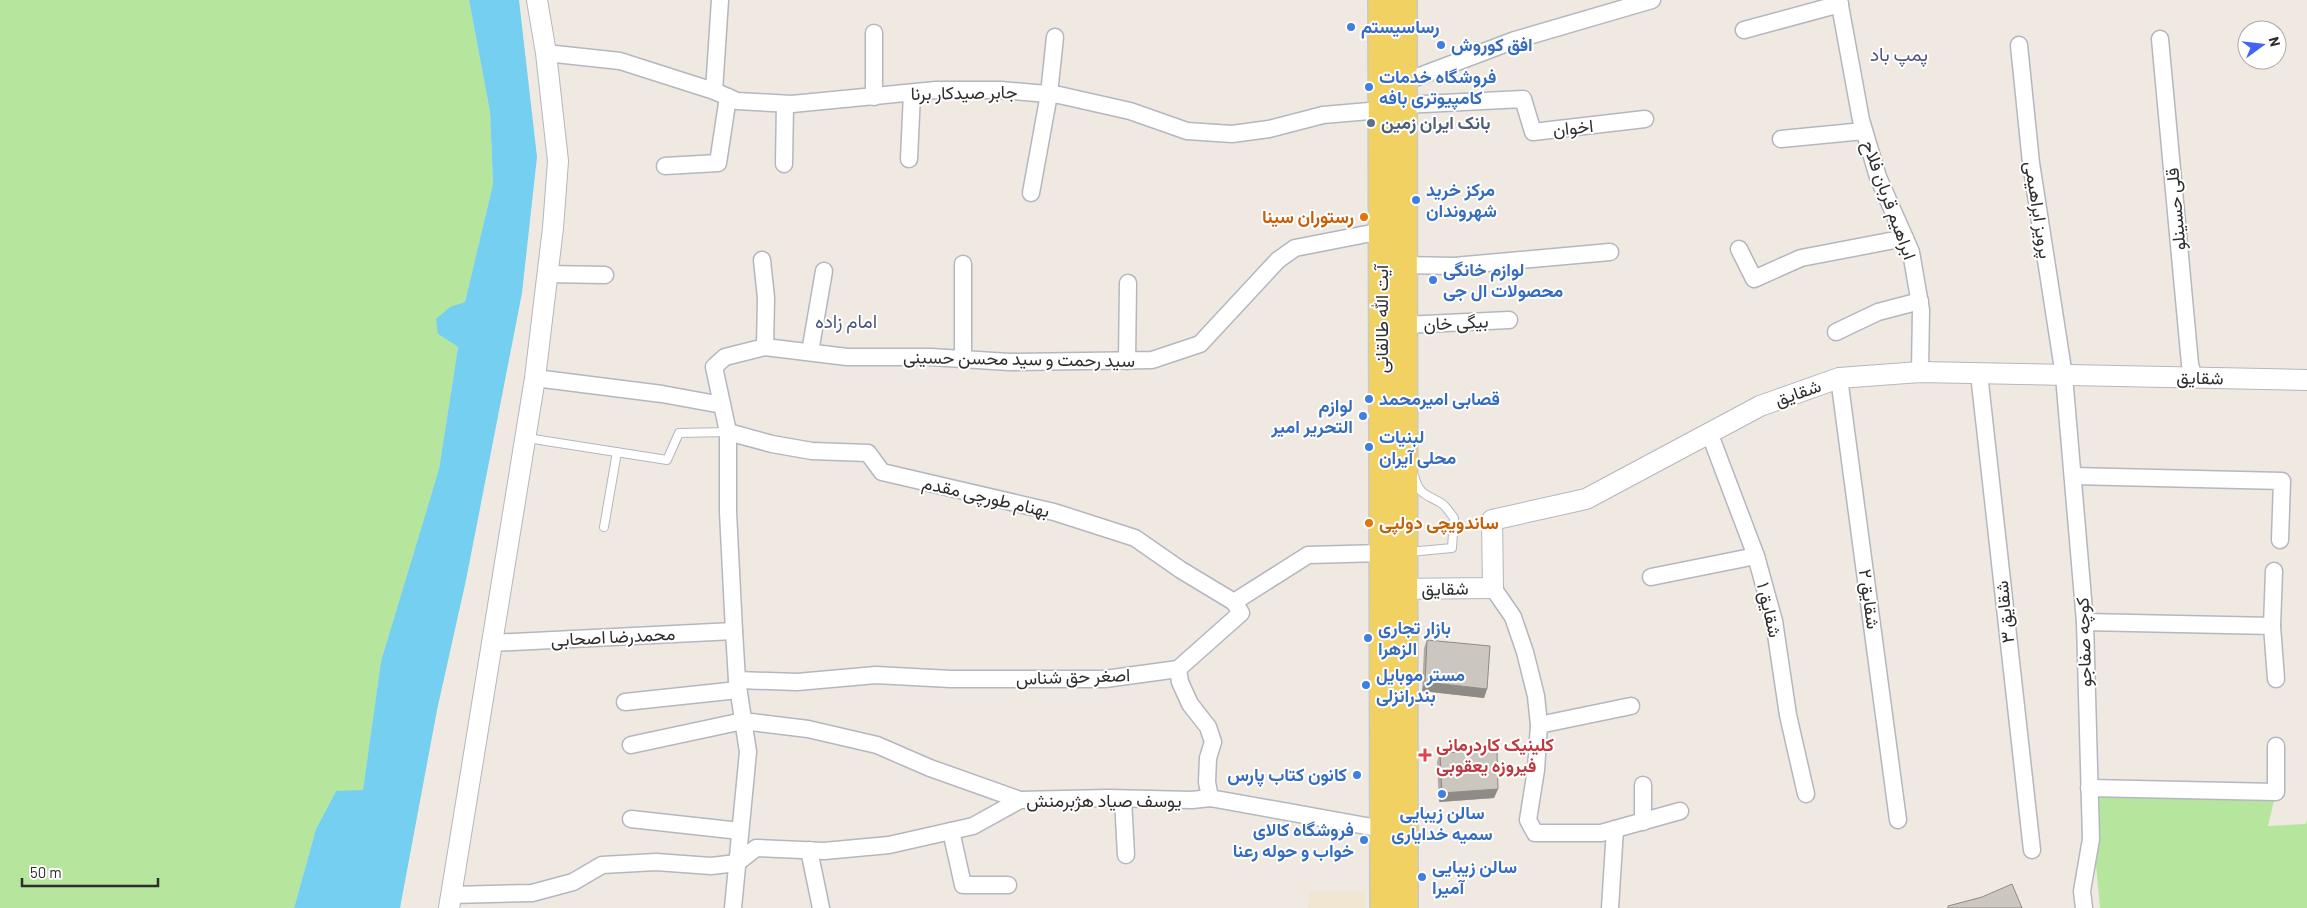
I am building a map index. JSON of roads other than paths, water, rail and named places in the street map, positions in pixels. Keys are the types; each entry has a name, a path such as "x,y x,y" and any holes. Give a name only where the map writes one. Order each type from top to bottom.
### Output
{"main road":[{"name":"آیت الله طالقانی","path":"1381,0 1396,99 1404,265 1404,460 1394,553"},
{"name":"آیت الله طالقانی","path":"1404,0 1382,231 1405,908"},
{"name":"آیت الله طالقانی","path":"1384,908 1383,829 1394,589"}],"street":[{"path":"537,0 546,53 558,161 536,378 451,902 532,893 573,882 602,865 656,862 711,866 737,863"},
{"path":"665,166 718,163 721,94 720,0"},
{"path":"1396,99 1515,40 1652,0"},
{"path":"1744,30 1839,2"},
{"name":"ابراهیم قربان فلاح","path":"1839,2 1864,131 1878,177 1911,252 1920,301 1920,372"},
{"path":"874,33 874,97"},
{"path":"1030,193 1049,94 1055,37"},
{"name":"قلی حسینلو","path":"2160,39 2189,354 2194,378"},
{"name":"پرویز ابراهیمی","path":"2019,45 2031,164 2064,376"},
{"name":"جابر صیدکار برنا","path":"546,53 620,61 737,101 784,104 936,90 1001,90 1049,94 1130,111 1187,131 1232,134 1269,129 1396,99"},
{"path":"909,158 912,93"},
{"name":"اخوان","path":"1396,99 1523,99 1533,132 1645,120"},
{"path":"784,104 784,164"},
{"path":"1781,139 1864,131"},
{"name":"سید رحمت و سید محسن حسینی","path":"733,908 748,752 738,685 734,632 728,512 728,432 714,367 725,357 765,347 847,357 963,359 1009,362 1152,360 1200,344 1278,260 1294,248 1382,231"},
{"path":"1739,249 1754,279 1801,258 1905,238"},
{"path":"1404,265 1454,266 1610,252"},
{"path":"762,260 766,298 765,347"},
{"path":"963,264 963,359"},
{"path":"810,352 824,271"},
{"path":"547,274 605,275"},
{"path":"1127,361 1128,283"},
{"path":"1836,332 1878,312 1920,301"},
{"name":"بیگی خان","path":"1404,325 1509,320"},
{"name":"شقایق","path":"1394,589 1493,588 1492,520 1586,499 1760,406 1839,378 1920,372 2307,380"},
{"name":"شقایق ۳","path":"1979,374 2032,850"},
{"name":"کوچه صفاجو","path":"2064,376 2085,622 2091,839 2082,891 2084,908"},
{"path":"536,378 662,394 722,405"},
{"name":"شقایق ۲","path":"1839,378 1898,820"},
{"name":"بهنام طورچی مقدم","path":"728,432 772,444 812,451 868,453 882,472 1054,512 1135,538 1180,570 1234,602"},
{"name":"شقایق ۱","path":"1709,432 1756,556 1774,621 1788,715 1806,794"},
{"path":"2073,476 2282,481 2280,540"},
{"path":"1210,798 1207,782 1208,758 1213,742 1208,727 1190,704 1180,682 1178,670 1241,613 1234,602 1308,555 1394,553"},
{"path":"1651,577 1756,556"},
{"path":"2274,572 2272,626 2276,679"},
{"path":"1493,588 1513,617 1525,652 1536,696 1540,725 1536,770 1528,820 1535,833 1601,833 1680,811"},
{"path":"2085,622 2272,626"},
{"name":"محمدرضا اصحابی","path":"492,643 734,632"},
{"name":"اصغر حق شناس","path":"625,702 738,685 876,675 951,679 1105,680 1178,670"},
{"path":"1540,725 1631,706"},
{"path":"631,745 743,721 808,730 877,745 930,768 1020,800"},
{"path":"2089,788 2276,792 2276,746"},
{"path":"1642,822 1643,786"},
{"name":"یوسف صیاد هژبرمنش","path":"737,863 756,848 809,850 889,846 973,826 1020,800 1192,800 1210,798 1383,829"},
{"path":"1123,799 1126,855"},
{"path":"631,819 740,831"},
{"path":"1610,908 1615,830"},
{"path":"951,831 963,885 1008,885"},
{"path":"809,850 821,908"}],"lane":[{"path":"526,438 667,460 679,433 728,432"},
{"path":"604,526 616,452"},
{"path":"1394,553 1430,548 1452,548 1454,518 1442,504 1427,497 1417,484 1413,472 1404,460"}],"water":[{"path":"469,0 519,0 537,157 522,293 466,580 437,710 400,908 294,908 316,829 336,791 363,790 381,661 439,469 458,347 438,334 436,319 450,307 465,302 493,184 490,112"}],"place":[{"name":"رساسیستم","path":"1351,27"},
{"name":"افق کوروش","path":"1441,45"},
{"name":"فروشگاه خدمات کامپیوتری بافه","path":"1369,87"},
{"name":"بانک ایران زمین","path":"1371,123"},
{"name":"مرکز خرید شهروندان","path":"1416,200"},
{"name":"رستوران سینا","path":"1364,217"},
{"name":"لوازم خانگی محصولات ال جی","path":"1433,280"},
{"name":"قصابی امیرمحمد","path":"1369,399"},
{"name":"لوازم التحریر امیر","path":"1363,416"},
{"name":"لبنیات محلی آیران","path":"1369,447"},
{"name":"ساندویچی دولپی","path":"1369,523"},
{"name":"بازار تجاری الزهرا","path":"1368,638"},
{"name":"مستر موبایل بندرانزلی","path":"1366,685"},
{"name":"کلینیک کاردرمانی فیروزه یعقوبی","path":"1425,755"},
{"name":"کانون کتاب پارس","path":"1357,775"},
{"name":"سالن زیبایی سمیه خدایاری","path":"1442,794"},
{"name":"فروشگاه کالای خواب و حوله رعنا","path":"1364,840"},
{"name":"سالن زیبایی آمیرا","path":"1422,877"}],"district":[{"name":"پمپ باد","path":"1899,54"},
{"name":"امام زاده","path":"846,321"}]}
